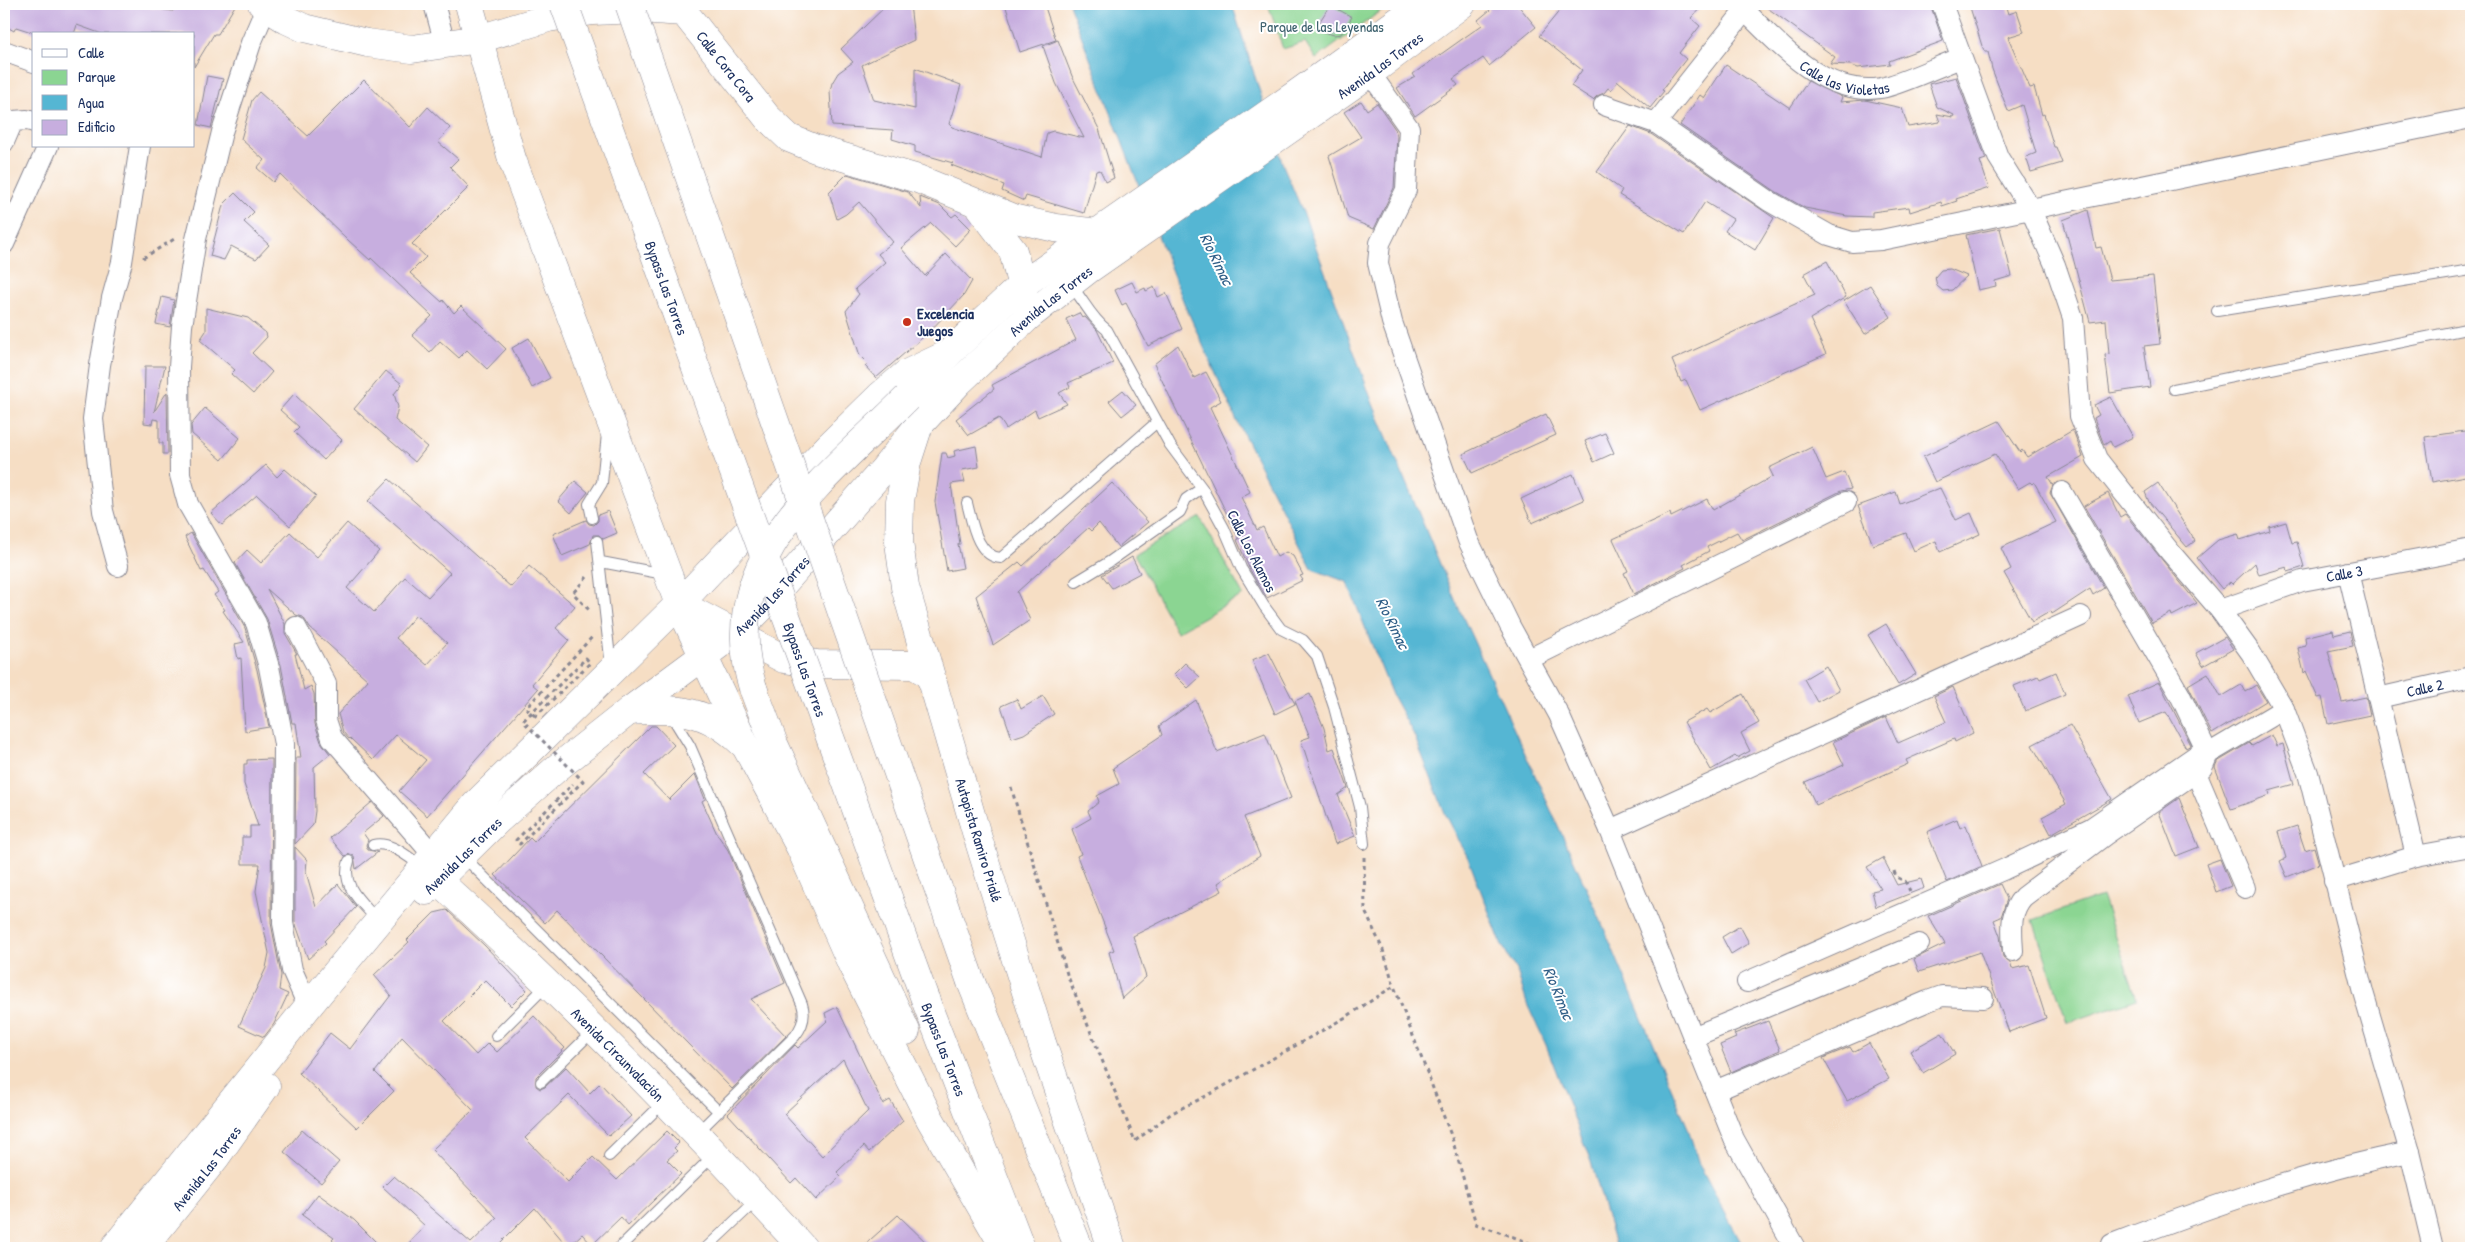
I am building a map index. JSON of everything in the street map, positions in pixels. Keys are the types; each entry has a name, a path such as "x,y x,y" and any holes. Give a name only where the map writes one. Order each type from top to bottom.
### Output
{"main road":[{"path":"469,4 512,159 679,604 745,745 800,847 852,965 930,1119 1005,1248"},
{"name":"Bypass Las Torres","path":"564,4 925,998 1021,1248"},
{"path":"629,4 971,982 1079,1248"},
{"name":"Avenida Las Torres","path":"143,1248 216,1157 322,1009 372,949 476,804 679,604 830,445 880,396 906,374 949,353 1022,286 1109,235 1302,105 1422,4"},
{"name":"Avenida Las Torres","path":"1302,105 1370,73 1462,4"},
{"name":"Calle Cora Cora","path":"264,6 304,28 366,43 412,50 479,39 548,18 593,11 685,6 767,117 789,138 816,149 918,179 1016,219 1056,228 1109,235"},
{"name":"Calle Cora Cora","path":"977,204 1013,251 1029,316"},
{"name":"Avenida Las Torres","path":"114,1248 308,1006 379,922 431,867 462,855 558,768 629,711 735,632 768,601 884,469 919,425 959,382 1029,316 1070,284 1109,235"},
{"path":"949,353 803,502 782,527 766,551 752,588 746,620 745,651 753,688 774,744 1005,1248"},
{"name":"Autopista Ramiro Prialé","path":"919,425 907,462 900,501 899,542 904,587 1042,1043 1112,1248"},
{"path":"679,604 784,659 817,664 914,665 927,673 931,679"},
{"path":"629,711 668,710 697,713 712,720 745,745"},
{"name":"Avenida Circunvalación","path":"431,867 666,1101 803,1248"}],"street":[{"path":"434,4 445,44"},
{"path":"1942,4 1960,58 1998,157 2030,208 2055,265 2073,318 2080,416 2098,459 2172,553 2220,610 2252,653 2284,709 2308,773 2334,881 2410,1152 2433,1248"},
{"path":"264,6 222,132 196,239 182,326 179,367 180,475 188,504 256,623 269,667 284,744 283,923 292,970 308,1006"},
{"path":"1656,123 1747,8"},
{"name":"Calle las Violetas","path":"1747,8 1800,63 1827,79 1853,88 1881,88 1960,58"},
{"path":"4,51 32,61"},
{"path":"1370,73 1409,128 1406,190 1380,243 1378,263 1392,322 1468,540 1559,715 1610,830 1734,1139 1795,1248"},
{"path":"1604,105 1656,123 1769,201 1828,235 1852,242 1880,240 2471,118"},
{"path":"4,142 13,121 32,121"},
{"path":"4,244 47,148"},
{"path":"118,566 103,511 93,419 104,346 120,268 140,148"},
{"path":"2013,951 2012,921 2014,908 2023,897 2105,835 2196,773 2202,768 2208,754 2180,695 2062,492"},
{"path":"1529,659 1846,502"},
{"name":"Calle 3","path":"2220,610 2302,581 2471,548"},
{"path":"2348,572 2416,856"},
{"path":"1610,830 2081,616"},
{"path":"296,627 326,684 326,720 332,738 431,867"},
{"name":"Calle 2","path":"2378,698 2471,678"},
{"path":"1747,982 2091,828 2197,755 2208,754 2284,709"},
{"path":"2196,773 2245,888"},
{"path":"2334,881 2416,856 2471,846"},
{"path":"1693,1037 1919,944"},
{"path":"1715,1091 1942,996 1983,998"},
{"path":"2112,1244 2208,1208 2293,1181 2358,1162 2410,1152"}],"lane":[{"path":"2217,311 2471,270"},
{"name":"Calle Los Alamos","path":"1070,284 1085,302 1096,322 1107,330 1170,445 1202,488 1224,528 1241,568 1264,606 1281,629 1303,640 1317,656 1334,707 1360,806 1364,844"},
{"path":"2174,389 2471,328"},
{"path":"592,518 589,504 602,483 608,413"},
{"path":"967,503 974,532 987,554 993,558 1001,558 1157,422"},
{"path":"1076,582 1109,562 1180,512 1186,499 1202,488"},
{"path":"597,541 601,562 611,670"},
{"path":"601,562 668,575"},
{"path":"668,710 690,746 804,1010 802,1026 795,1036 696,1133"},
{"path":"372,845 380,843 388,845 431,867"},
{"path":"462,855 719,1112"},
{"path":"349,861 347,868 348,886 379,922"},
{"path":"496,1036 548,983"},
{"path":"541,1082 594,1030"},
{"path":"609,1156 666,1101"},
{"path":"619,1248 716,1154"},
{"path":"706,1248 758,1200"}],"path":[{"path":"120,268 134,265 176,238 184,236 196,239"},
{"path":"591,612 573,594 601,562"},
{"path":"573,784 516,840 517,843 520,844 583,781 523,721 586,658 590,663 535,717 526,708 597,631"},
{"path":"1011,787 1068,974 1135,1141 1172,1113 1210,1094 1346,1016 1394,986"},
{"path":"1364,844 1365,911 1383,950 1394,986 1452,1138 1476,1224 1525,1240 1538,1248"},
{"path":"1894,871 1896,877 1905,881 1917,907"}],"green space":[{"name":"Parque de las Leyendas","path":"1268,4 1390,4 1316,59 1305,42 1283,49"},
{"path":"1200,517 1243,595 1177,632 1134,554"},
{"path":"2102,896 2137,999 2067,1023 2033,920"}],"water":[{"name":"Río Rímac","path":"1069,4 1232,4 1283,165 1305,217 1373,404 1456,602 1595,907 1688,1128 1699,1164 1744,1248 1616,1248 1591,1162 1546,1045 1527,1004 1518,974 1501,943 1468,858 1445,813 1414,735 1392,695 1347,582 1312,569 1236,419 1184,303"}],"building":[{"path":"4,4 123,4 173,11 177,4 236,4 218,34 214,34 195,65 195,32 96,32 77,25 75,32 32,32 16,27 14,31 4,25"},
{"path":"888,4 910,4 914,40 862,65 874,100 915,109 915,68 961,85 949,124 952,127 1042,157 1047,133 1053,131 1084,138 1056,83 1043,46 1058,40 1072,76 1099,129 1114,178 1106,182 1100,170 1096,171 1084,213 1026,196 1024,201 1002,191 1004,185 951,165 953,163 915,152 915,146 892,139 893,130 832,126 830,91 832,83 838,73 853,62 841,49"},
{"path":"1005,4 1044,4 1056,40 1020,52"},
{"path":"1485,4 1517,4 1536,27 1489,66 1483,58 1453,79 1458,85 1415,116 1397,88 1415,77 1413,74 1482,25 1478,20 1490,10"},
{"path":"1565,4 1704,4 1691,18 1700,26 1679,53 1686,59 1650,108 1618,81 1611,90 1608,88 1593,100 1571,86 1582,70 1539,36"},
{"path":"1762,4 1930,4 1943,41 1889,61 1890,64 1858,68 1851,65 1830,64 1835,57"},
{"path":"1969,4 2006,4 2009,14 2017,11 2024,32 2008,37 2030,88 2034,87 2042,115 2044,114 2054,147 2056,147 2062,163 2031,172 2026,157 2036,153 2022,105 2008,111 1992,69 1988,52 1985,52 1982,46"},
{"path":"1330,5 1352,17 1341,34 1334,35 1323,32 1320,21"},
{"path":"1726,65 1790,108 1808,81 1842,97 1840,102 1865,100 1902,108 1908,127 1940,122 1937,114 1953,117 1954,115 1937,107 1929,84 1956,77 1986,159 1980,161 1989,188 1956,199 1957,201 1942,206 1941,202 1910,212 1909,207 1872,212 1872,217 1847,216 1805,208 1775,191 1680,125 1700,95 1704,98"},
{"path":"207,76 223,79 211,128 198,125"},
{"path":"364,80 410,127 428,107 450,128 438,142 458,159 450,167 469,187 412,244 426,257 410,273 442,302 443,300 454,313 461,306 506,349 487,369 467,350 459,358 440,341 430,352 412,335 432,316 371,258 370,260 348,240 280,174 273,182 257,168 264,160 241,139 252,100 259,92 308,136"},
{"path":"1361,101 1367,110 1377,103 1395,129 1397,136 1394,188 1374,229 1348,218 1329,156 1361,137 1344,112"},
{"path":"1630,126 1651,134 1774,218 1755,250 1725,231 1733,219 1705,202 1684,234 1619,195 1622,190 1597,172"},
{"path":"847,174 908,192 921,208 920,197 940,205 952,217 956,214 971,229 955,246 931,223 901,248 925,276 946,254 972,281 964,295 929,332 876,378 865,366 868,364 860,356 846,311 859,294 855,289 885,262 878,254 893,242 859,202 846,214 837,219 829,192"},
{"path":"235,193 254,212 244,222 269,245 256,259 231,246 224,260 210,256 223,205"},
{"path":"2088,210 2096,248 2101,247 2110,280 2153,276 2160,344 2144,346 2150,387 2110,393 2105,355 2109,354 2106,320 2090,322 2063,220"},
{"path":"2000,228 2012,276 1995,281 1996,286 1978,290 1966,235"},
{"path":"1827,261 1846,297 1810,319 1826,354 1700,410 1686,380 1681,382 1672,360 1815,295 1804,274"},
{"path":"1950,269 1967,276 1952,290 1943,291 1937,286 1935,277 1941,270"},
{"path":"1132,282 1137,292 1145,288 1146,291 1154,287 1158,297 1166,293 1182,329 1148,346 1126,303 1122,305 1115,290"},
{"path":"1870,285 1891,317 1865,334 1844,301"},
{"path":"162,297 174,300 170,327 156,324"},
{"path":"206,308 248,318 266,333 267,337 252,353 272,372 253,394 231,374 235,370 200,340 206,331"},
{"path":"1079,313 1082,318 1085,317 1097,330 1113,363 1068,383 1070,387 1059,393 1067,404 1038,417 1035,410 1006,429 999,418 969,435 956,419 994,389 992,385 1076,340 1066,319"},
{"path":"529,338 550,378 532,388 512,348"},
{"path":"1178,345 1194,378 1206,372 1221,401 1210,407 1250,492 1241,497 1257,530 1263,527 1277,557 1286,552 1293,556 1303,575 1300,576 1303,580 1267,598 1250,570 1237,540 1239,539 1154,364"},
{"path":"145,366 165,366 154,412 167,392 168,454 163,454 163,443 159,443 159,420 153,419 152,424 144,423"},
{"path":"386,371 402,384 394,394 398,407 395,420 427,447 415,462 354,409"},
{"path":"1123,390 1136,405 1122,416 1109,401"},
{"path":"294,394 342,440 324,460 294,432 299,427 280,410"},
{"path":"2111,397 2133,437 2113,447 2110,441 2104,445 2094,418 2099,415 2094,405"},
{"path":"205,408 240,438 222,460 192,434 191,425"},
{"path":"1546,414 1556,435 1472,473 1463,454"},
{"path":"1999,421 2020,452 2022,450 2027,457 2073,430 2083,457 2048,477 2053,485 2050,493 2104,588 2093,595 2090,589 2052,614 2051,611 2032,622 2004,573 2011,569 2001,548 2056,522 2034,482 2032,484 2030,482 2018,489 1995,454 1935,482 1923,457"},
{"path":"2471,430 2471,475 2432,482 2425,437"},
{"path":"1605,433 1614,453 1594,462 1585,441"},
{"path":"976,446 979,467 962,470 965,482 951,484 960,544 958,544 963,568 947,571 935,502 942,453 946,453 948,458 955,456 954,451"},
{"path":"1812,447 1826,479 1844,472 1851,489 1841,491 1742,540 1737,532 1707,547 1709,551 1683,565 1685,568 1634,594 1624,573 1628,571 1613,539 1670,513 1671,517 1707,499 1713,510 1773,476 1769,468"},
{"path":"266,465 277,477 285,469 316,496 290,526 257,495 222,525 211,513"},
{"path":"1573,474 1584,500 1532,523 1521,499"},
{"path":"389,479 511,587 529,566 575,606 556,628 569,640 532,684 538,689 427,816 399,791 426,760 396,735 373,760 349,739 343,732 338,714 368,680 310,628 303,617 296,615 267,589 285,624 285,633 297,654 295,654 304,690 311,686 314,694 315,724 321,742 330,754 314,767 315,811 313,825 295,844 296,758 301,758 296,723 292,723 281,665 267,619 235,563 247,550 261,563 290,532 317,557 347,523 379,551 347,588 374,612 405,577 428,597 450,573 368,501","holes":["416,615 447,643 427,665 396,638"]},
{"path":"575,481 588,492 571,513 558,501"},
{"path":"1112,483 1148,522 1118,547 1099,523 1091,531 1088,528 1017,592 1030,620 993,645 976,596 1019,562 1023,566"},
{"path":"2158,483 2195,541 2187,547 2149,502 2145,492"},
{"path":"1940,488 1956,520 1971,513 1980,534 1940,552 1936,541 1914,551 1906,533 1873,545 1858,506 1896,492 1900,504"},
{"path":"2108,493 2120,517 2125,514 2197,603 2172,616 2171,613 2152,623 2084,506"},
{"path":"608,511 617,533 603,539 599,535 593,535 590,544 562,556 553,534 586,520 589,524 594,525 598,521 598,515"},
{"path":"2286,522 2292,543 2297,542 2304,567 2288,572 2287,567 2259,575 2255,563 2232,584 2230,582 2222,589 2197,558 2218,540 2238,534 2240,540 2270,531 2269,527"},
{"path":"191,533 245,628 257,670 269,727 245,731 241,658 238,659 235,644 244,642 214,595 218,592 204,570 201,571 185,537"},
{"path":"1132,557 1140,573 1112,588 1102,575"},
{"path":"1886,624 1916,674 1898,685 1868,635"},
{"path":"2333,630 2334,635 2350,631 2353,646 2328,651 2342,702 2366,697 2370,715 2328,724 2322,697 2318,698 2306,671 2304,673 2298,648 2306,646 2305,637"},
{"path":"2225,637 2233,649 2203,666 2196,653"},
{"path":"1269,653 1295,704 1275,714 1252,660"},
{"path":"1185,663 1200,677 1188,688 1174,674"},
{"path":"1826,666 1839,690 1817,702 1804,679"},
{"path":"2056,672 2065,694 2025,711 2014,686 2038,676 2040,679"},
{"path":"2208,673 2221,697 2241,685 2245,692 2256,685 2266,701 2212,734 2188,685"},
{"path":"2159,682 2191,745 2186,748 2166,712 2139,723 2128,696"},
{"path":"1953,687 1973,733 1955,742 1954,739 1906,760 1908,764 1816,805 1805,782 1844,765 1833,742 1886,717 1898,743 1946,722 1934,696"},
{"path":"1310,694 1324,728 1329,750 1334,748 1348,788 1338,795 1355,836 1335,844 1301,740 1310,737 1295,701"},
{"path":"1743,694 1759,723 1741,733 1750,751 1737,758 1735,756 1711,770 1684,722 1707,709 1710,713"},
{"path":"1043,696 1054,714 1024,734 1012,738 1001,706 1017,699 1021,709"},
{"path":"1196,700 1217,752 1265,733 1291,798 1244,817 1260,856 1218,883 1222,891 1133,936 1146,977 1122,999 1109,952 1114,950 1077,856 1081,854 1072,829 1091,818 1088,811 1099,802 1097,796 1119,784 1113,768 1162,735 1159,726"},
{"path":"2070,725 2112,799 2051,834 2042,817 2066,804 2032,745"},
{"path":"651,726 656,726 674,745 644,774 669,800 695,774 705,799 702,801 717,834 728,850 785,983 751,999 786,1036 732,1089 557,910 545,923 495,875 530,838 534,842"},
{"path":"2272,735 2277,746 2283,744 2294,784 2269,791 2270,795 2231,809 2215,767 2217,762 2249,743 2252,746"},
{"path":"272,759 271,923 281,975 279,990 288,994 274,1024 264,1037 239,1026 266,968 269,953 256,891 260,864 242,864 242,837 250,837 250,826 258,826 244,784 244,764 247,764 247,760"},
{"path":"2179,798 2199,847 2176,856 2159,812"},
{"path":"372,802 384,816 363,833 368,840 366,845 368,850 378,852 356,869 354,856 350,854 345,856 330,838"},
{"path":"1957,819 1960,828 1966,825 1982,866 1947,882 1927,832"},
{"path":"2297,826 2305,850 2314,847 2319,864 2287,877 2280,861 2286,858 2278,832"},
{"path":"295,847 307,860 306,872 316,907 338,884 356,907 324,941 326,943 308,959 295,922"},
{"path":"1883,858 1897,885 1921,879 1924,888 1876,907 1872,891 1881,889 1867,867"},
{"path":"2220,859 2231,886 2216,892 2206,864"},
{"path":"2000,884 2007,899 2001,917 1994,920 2000,936 2003,957 2010,962 2012,969 2029,965 2046,1018 2009,1032 1980,952 1919,972 1914,959 1945,944 1928,916"},
{"path":"447,910 527,990 511,1006 485,980 444,1021 476,1055 488,1043 497,1052 534,1016 565,1048 536,1077 536,1086 540,1089 545,1087 566,1067 590,1093 600,1083 631,1116 609,1136 569,1095 525,1138 568,1182 593,1157 617,1180 667,1131 679,1143 674,1148 677,1151 667,1160 681,1174 628,1225 621,1217 592,1245 582,1234 568,1247 535,1208 495,1248 404,1248 425,1226 383,1187 394,1176 471,1243 497,1218 432,1150 473,1110 402,1037 375,1072 394,1091 357,1128 299,1073 330,1033 350,1049 391,995 374,975 409,942 407,940 434,913"},
{"path":"1740,926 1749,943 1731,954 1722,937"},
{"path":"837,1007 883,1104 890,1100 903,1121 869,1152 864,1146 837,1172 841,1176 816,1200 796,1178 791,1183 728,1114 795,1045 798,1048 827,1021 825,1013","holes":["843,1059 868,1111 822,1156 784,1114"]},
{"path":"1768,1021 1780,1050 1731,1072 1720,1045 1736,1038 1734,1034"},
{"path":"1942,1033 1955,1054 1923,1073 1910,1051"},
{"path":"1869,1043 1889,1079 1847,1101 1823,1058 1850,1047 1853,1052"},
{"path":"302,1130 339,1162 321,1183 284,1152"},
{"path":"318,1194 354,1220 382,1248 340,1248 332,1240 334,1238 302,1215"},
{"path":"898,1215 932,1248 861,1248"}],"place":[{"name":"Excelencia Juegos","path":"907,322"}]}
